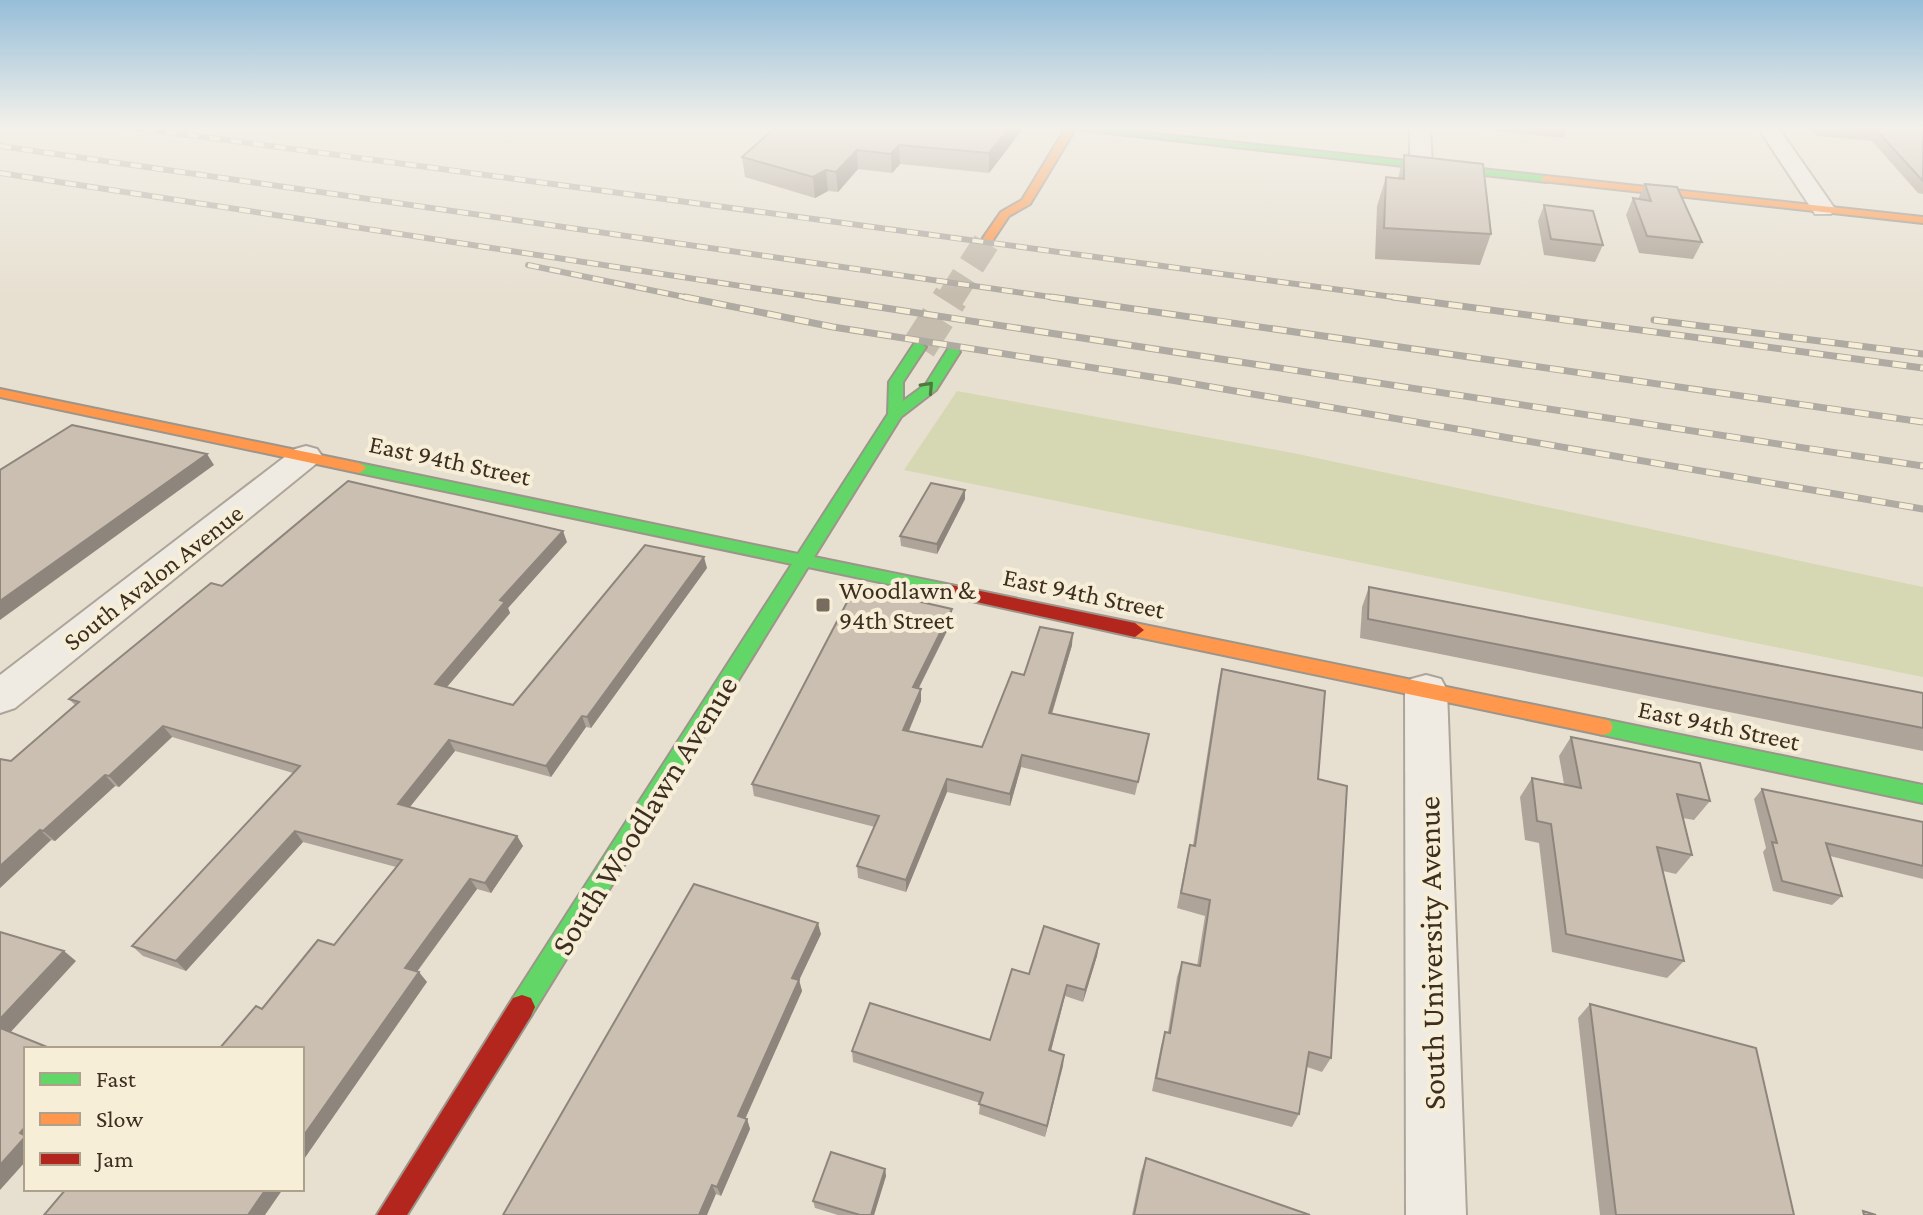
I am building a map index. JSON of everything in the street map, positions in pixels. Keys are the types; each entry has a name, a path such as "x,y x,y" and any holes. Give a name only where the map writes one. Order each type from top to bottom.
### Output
{"street":[{"path":"989,238 1005,214 1029,209 1041,183"},
{"path":"1577,183 1923,220"},
{"path":"1805,183 1823,209"},
{"name":"South Woodlawn Avenue","path":"895,414 896,382 919,347"},
{"name":"South Woodlawn Avenue","path":"391,1215 895,414 931,387 953,352"},
{"name":"East 94th Street","path":"0,393 1923,794"},
{"name":"South Avalon Avenue","path":"0,697 306,456"},
{"name":"South University Avenue","path":"1426,690 1436,1215"}],"green space":[{"path":"957,391 1293,453 1923,587 1923,677 904,470"}],"building":[{"path":"1386,183 1485,183 1491,234 1384,228"},
{"path":"1645,184 1677,187 1702,242 1647,236 1633,198 1651,201"},
{"path":"1544,205 1593,211 1603,245 1551,239"},
{"path":"72,425 207,454 0,601 0,470"},
{"path":"348,481 563,531 500,600 505,602 435,684 513,705 645,545 704,557 587,717 582,716 546,766 449,740 398,804 517,836 485,883 470,879 405,968 419,972 304,1135 304,1047 221,1047 256,1006 262,1009 318,940 334,945 402,860 295,831 176,961 132,946 300,766 163,726 109,776 105,775 0,866 0,759 11,761 79,702 69,699 211,583 222,586"},
{"path":"931,483 965,490 937,544 900,536"},
{"path":"855,587 952,609 913,687 921,689 903,730 982,747 1012,672 1024,675 1040,627 1073,633 1049,713 1149,734 1138,782 1022,755 1010,794 947,779 906,880 857,866 879,816 752,784"},
{"path":"1369,587 1923,693 1923,728 1368,619"},
{"path":"1222,669 1325,691 1318,779 1347,786 1331,1058 1309,1052 1299,1114 1156,1078 1165,1032 1170,1033 1182,962 1200,966 1210,900 1181,893 1190,845 1195,846"},
{"path":"1571,737 1700,763 1710,801 1677,794 1692,855 1657,847 1684,961 1566,934 1551,824 1537,821 1532,778 1581,788"},
{"path":"1762,789 1923,822 1923,866 1826,843 1842,896 1782,881 1772,842 1777,843"},
{"path":"694,884 818,923 792,978 799,980 738,1116 747,1119 717,1187 712,1185 699,1215 503,1215"},
{"path":"1044,926 1099,944 1085,990 1067,985 1049,1050 1064,1055 1047,1126 979,1104 983,1093 852,1051 870,1003 990,1040 1012,969 1029,974"},
{"path":"0,932 64,951 0,1019"},
{"path":"1590,1004 1756,1048 1794,1215 1616,1215"},
{"path":"0,1028 47,1047 24,1047 24,1128 20,1133 24,1138 0,1165"},
{"path":"831,1152 885,1169 871,1215 860,1215 813,1201"},
{"path":"1146,1158 1310,1215 1134,1215"},
{"path":"64,1191 265,1191 248,1215 44,1215"}],"tunnel":[{"path":"950,299 989,238"},
{"path":"919,347 951,297"}],"railway":[{"path":"64,183 826,299"},
{"path":"255,183 1065,299"},
{"path":"543,183 1408,299"},
{"path":"528,265 694,299"},
{"path":"685,297 833,327 1171,380 1923,509"},
{"path":"813,297 1923,466"},
{"path":"1051,297 1923,422"},
{"path":"1393,297 1923,368"},
{"path":"1654,320 1923,354"}],"traffic: fast":[{"path":"895,414 896,382 919,347"},
{"path":"522,1007 895,414 931,387 953,352"},
{"path":"359,468 951,591"},
{"path":"1603,727 1923,794"}],"traffic: slow":[{"path":"989,238 1005,214 1026,202 1038,183"},
{"path":"1580,183 1923,220"},
{"path":"0,393 359,468"},
{"path":"1135,630 1603,727"}],"traffic: jam":[{"path":"951,591 1135,630"},
{"path":"391,1215 522,1007"}],"place":[{"name":"Woodlawn & 94th Street","path":"823,605"}]}
